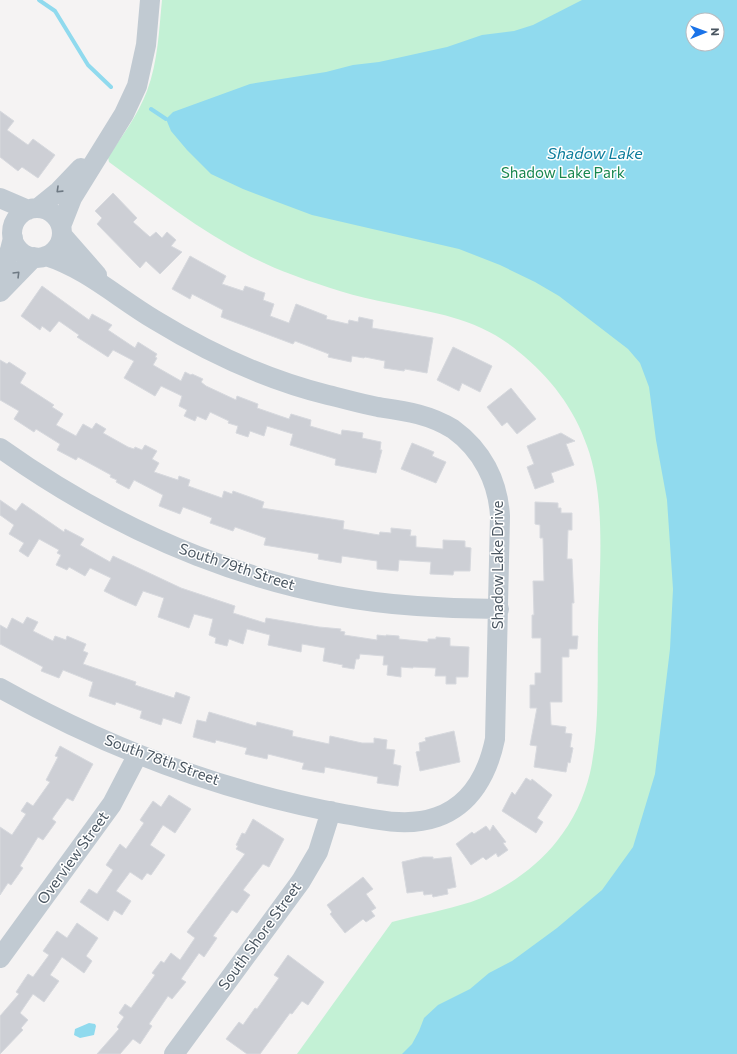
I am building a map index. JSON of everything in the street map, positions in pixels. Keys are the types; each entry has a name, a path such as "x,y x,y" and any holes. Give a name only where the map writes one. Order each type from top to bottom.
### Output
{"street":[{"path":"0,292 40,257 58,246 61,231 72,198 105,142 124,114 138,86 146,45 150,0"},
{"path":"0,273 10,250 9,227 18,217 33,209 59,191 105,142"},
{"path":"0,198 33,209 44,209 55,216 61,231"},
{"path":"9,227 18,249 28,256 40,257"},
{"name":"Shadow Lake Drive","path":"61,231 109,288"},
{"name":"Shadow Lake Drive","path":"40,257 72,267 109,288 177,333 236,363 298,387 328,395 429,416 463,437 483,461 495,485 499,499 499,609 495,739 487,770 477,787 465,799 438,817 422,821 395,822 331,811"},
{"name":"South 79th Street","path":"0,448 62,490 114,520 175,548 233,569 293,586 362,600 416,606 499,609"},
{"name":"South 78th Street","path":"0,688 54,717 138,754 236,788 331,811"},
{"name":"Overview Street","path":"0,958 112,804 138,754"},
{"name":"South Shore Street","path":"174,1054 307,871 324,838 331,811"}],"green space":[{"name":"Shadow Lake","path":"162,0 737,0 737,1054 297,1054 392,922 471,902 507,885 529,869 549,851 573,817 585,791 590,773 597,721 600,514 597,490 587,446 582,432 568,406 541,372 519,352 504,341 473,324 441,314 353,295 329,288 268,265 220,240 175,210 109,162 108,157 134,117 147,91 154,69"}],"water":[{"name":"Shadow Lake","path":"582,0 737,0 737,1054 402,1054 412,1044 424,1018 438,1005 470,989 489,973 512,961 557,928 602,890 633,847 655,774 670,649 673,589 667,500 656,440 649,387 640,363 628,349 559,296 535,282 500,265 459,249 312,215 243,189 211,174 187,150 171,131 166,119 173,112 250,84 326,72 353,65 379,62 447,47 482,35 514,31 533,25"},
{"path":"89,1023 95,1024 96,1026 94,1035 80,1038 74,1035 75,1029"}],"building":[{"path":"0,111 14,121 7,130 28,145 33,139 55,155 38,178 22,167 18,171 0,157"},
{"path":"113,193 137,218 133,222 150,237 156,232 162,238 167,232 176,240 171,246 182,252 160,274 146,261 140,268 97,224 102,218 95,211"},
{"path":"190,256 226,276 222,284 243,291 245,286 265,293 263,300 274,304 270,316 289,323 296,304 327,316 326,319 348,324 349,320 358,322 359,317 373,320 372,328 433,338 427,373 405,369 404,371 384,368 385,361 365,357 352,356 351,362 328,357 329,354 295,341 293,344 221,317 223,310 192,294 190,299 172,289"},
{"path":"42,286 89,320 92,314 112,325 108,330 135,348 138,342 157,354 155,357 157,358 153,365 181,381 185,372 191,375 192,374 203,379 201,382 206,386 236,400 237,396 258,404 257,408 289,419 291,414 311,420 310,426 341,435 342,430 363,433 362,438 381,442 380,450 382,450 376,473 335,465 336,459 290,445 293,434 267,426 264,436 250,431 248,437 236,433 238,426 228,423 229,421 210,412 206,420 197,416 195,421 184,416 187,410 179,406 182,396 161,386 155,396 124,378 134,361 113,350 108,357 77,337 79,335 59,321 50,332 42,326 40,330 21,316"},
{"path":"453,347 492,366 480,392 462,383 459,391 437,380"},
{"path":"0,360 7,364 9,362 26,373 20,383 54,405 52,407 63,414 56,425 76,436 83,424 92,429 96,423 106,429 103,433 128,447 134,449 135,447 142,450 145,445 157,451 152,459 159,463 154,472 178,480 179,476 190,480 188,486 222,498 224,491 232,494 233,491 264,502 262,508 344,521 343,529 379,535 380,532 391,533 391,528 411,530 410,536 416,536 416,547 443,549 443,540 465,541 465,547 471,548 470,571 454,571 453,575 430,574 431,562 399,560 398,571 377,569 377,561 342,556 341,563 318,559 319,554 264,545 266,538 235,527 233,531 210,523 212,518 183,507 180,514 159,506 163,495 134,480 129,489 116,482 117,480 110,477 111,475 78,457 76,460 57,450 60,444 36,429 34,432 14,419 19,411 0,400"},
{"path":"511,388 536,419 517,434 507,422 502,426 487,407"},
{"path":"561,433 575,441 566,444 574,465 551,473 554,482 535,489 527,467 534,464 527,446"},
{"path":"412,443 434,452 432,456 446,462 436,483 401,469"},
{"path":"0,500 16,511 22,503 64,532 65,529 84,539 80,545 110,562 113,556 181,588 235,606 233,613 265,623 266,618 319,627 341,629 340,631 345,632 344,635 377,640 377,635 399,636 399,639 428,642 428,639 436,639 436,637 450,638 450,646 469,647 468,677 456,677 456,684 446,684 446,676 435,676 436,668 413,667 401,667 401,677 387,675 388,665 383,665 384,656 360,654 359,659 356,659 354,669 342,667 343,665 323,661 325,648 302,644 301,652 268,645 270,635 247,629 243,644 229,639 227,646 215,643 216,638 209,635 213,619 194,614 189,628 158,617 164,598 143,591 136,606 120,599 104,591 111,578 90,568 85,576 69,567 67,570 56,565 61,555 57,553 59,550 39,539 28,557 19,551 24,543 9,534 14,525 0,515"},
{"path":"535,502 558,503 558,508 561,508 561,513 572,513 572,530 568,530 567,559 572,559 574,603 572,603 572,636 578,636 577,649 569,649 569,657 562,657 562,702 550,702 551,725 566,727 565,733 572,734 570,747 573,748 570,763 568,762 566,772 534,767 537,746 530,745 537,708 530,708 530,685 535,685 535,673 541,673 541,638 532,638 532,615 534,615 533,581 544,581 543,538 540,538 540,525 535,524"},
{"path":"27,617 38,622 33,631 53,641 55,636 66,640 67,636 86,644 83,651 88,653 83,664 136,682 135,685 174,698 176,692 190,697 181,724 163,718 161,725 140,718 142,711 116,702 115,705 89,696 93,682 63,670 59,678 41,671 43,667 0,644 0,625 7,629 12,618 23,624"},
{"path":"209,712 256,726 257,722 293,731 292,736 329,744 330,736 362,743 374,743 374,738 387,740 386,749 395,750 393,764 401,766 398,786 377,783 378,777 325,767 324,773 302,769 304,763 268,754 267,759 245,754 247,748 216,740 215,743 193,737 197,720 206,722"},
{"path":"454,731 460,762 420,771 416,752 420,751 419,743 426,741 425,738"},
{"path":"60,746 93,764 73,801 67,798 52,819 56,822 43,840 38,837 20,866 23,868 11,885 8,883 0,895 0,827 12,835 26,814 21,811 27,802 33,806 50,782 46,780 58,757 55,756"},
{"path":"526,778 531,781 532,779 552,795 537,818 543,822 536,833 502,811 512,792 515,795"},
{"path":"169,795 191,809 175,833 163,825 150,845 165,855 151,875 147,873 142,880 130,872 116,891 131,901 122,915 114,910 108,921 80,902 89,889 97,894 113,870 106,865 120,844 126,849 144,823 140,820 153,801 161,807"},
{"path":"253,819 284,839 269,867 263,864 243,890 250,895 237,913 232,910 213,936 217,938 204,957 199,953 181,979 186,982 172,999 168,996 149,1024 152,1026 140,1044 133,1039 120,1054 97,1054 119,1029 117,1027 124,1017 119,1013 125,1004 131,1008 155,975 152,973 161,961 164,963 171,953 180,960 195,938 187,932 245,854 236,849 238,846 236,845 242,833 245,834"},
{"path":"493,825 506,842 503,843 508,850 498,857 496,853 486,860 483,857 471,865 456,844 472,832 474,834 486,826 490,831"},
{"path":"423,857 433,857 433,859 451,857 456,887 447,889 448,894 433,897 432,894 424,895 423,891 407,893 402,862"},
{"path":"363,877 373,889 366,894 376,908 371,911 375,916 366,922 363,919 345,933 330,914 332,912 327,905"},
{"path":"77,923 98,938 86,956 92,961 84,973 62,957 50,975 59,981 44,1002 33,994 20,1013 28,1020 21,1028 23,1030 0,1054 0,1016 19,994 16,992 28,974 33,977 49,955 43,951 57,931 67,938"},
{"path":"288,955 324,982 308,1005 302,1001 292,1014 290,1013 260,1054 247,1054 226,1039 239,1022 243,1025 255,1008 257,1009 279,978 274,975"}],"waterway":[{"path":"39,0 55,11 88,65 111,87"},
{"path":"151,109 166,119"}],"park label":[{"name":"Shadow Lake Park","path":"563,173"}]}
